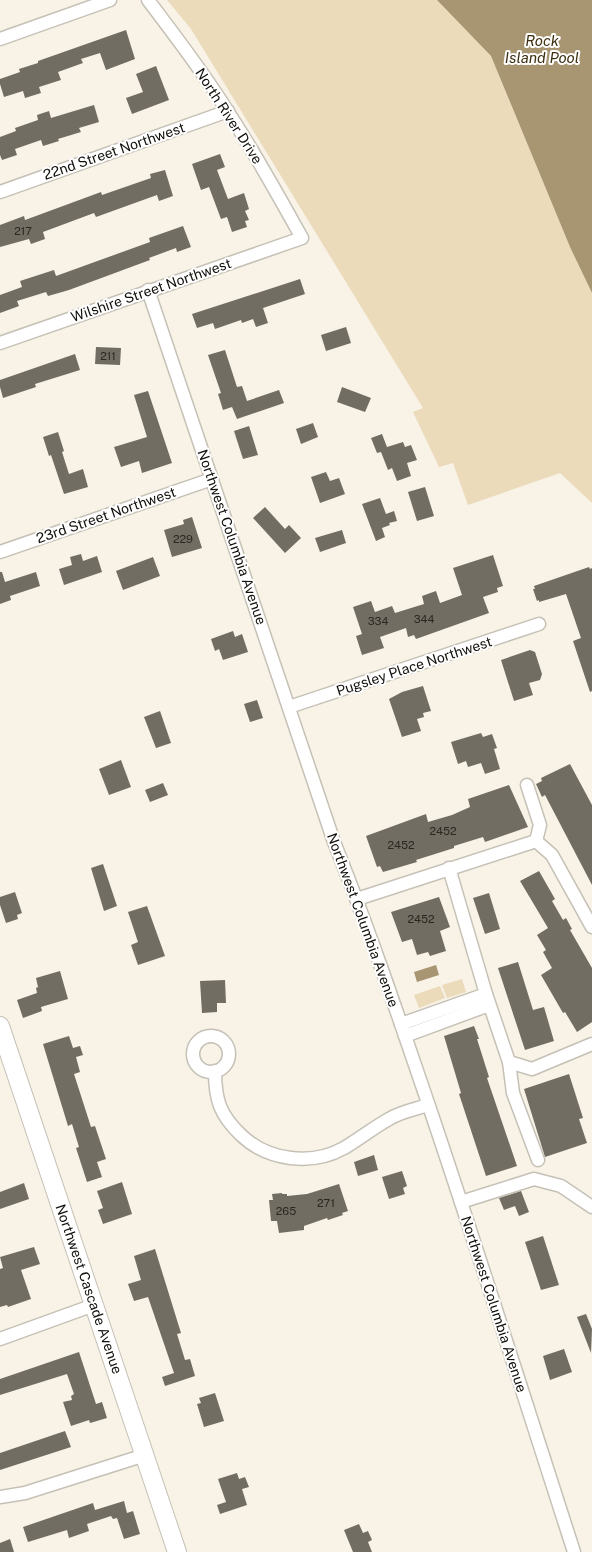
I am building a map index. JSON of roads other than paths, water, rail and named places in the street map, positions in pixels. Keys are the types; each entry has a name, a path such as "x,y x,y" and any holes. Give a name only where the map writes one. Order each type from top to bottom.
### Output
{"street":[{"path":"0,39 110,0"},
{"name":"North River Drive","path":"148,0 228,111 302,238"},
{"name":"22nd Street Northwest","path":"0,192 228,111"},
{"name":"Wilshire Street Northwest","path":"0,343 302,238"},
{"name":"Northwest Columbia Avenue","path":"148,290 334,842 357,899 403,1030 461,1202 574,1552"},
{"name":"23rd Street Northwest","path":"0,552 212,479"},
{"name":"Pugsley Place Northwest","path":"289,707 539,624"},
{"path":"528,785 540,824 536,841"},
{"path":"357,899 536,841"},
{"path":"536,841 552,855 592,927"},
{"path":"449,868 488,1000 509,1062 513,1093 538,1160"},
{"path":"403,1030 488,1000"},
{"name":"Northwest Cascade Avenue","path":"0,1026 177,1552"},
{"path":"509,1062 532,1069 592,1044"},
{"path":"215,1071 215,1088 218,1104 229,1124 248,1142 269,1153 290,1158 315,1158 342,1149 390,1118 428,1105"},
{"path":"461,1202 534,1179 561,1186 592,1207"},
{"path":"0,1339 94,1305"},
{"path":"0,1497 25,1493 145,1456"}],"water":[{"name":"Rock Island Pool","path":"437,0 592,0 592,293 570,247 491,56"},
{"path":"436,965 439,975 417,982 414,972"}]}
